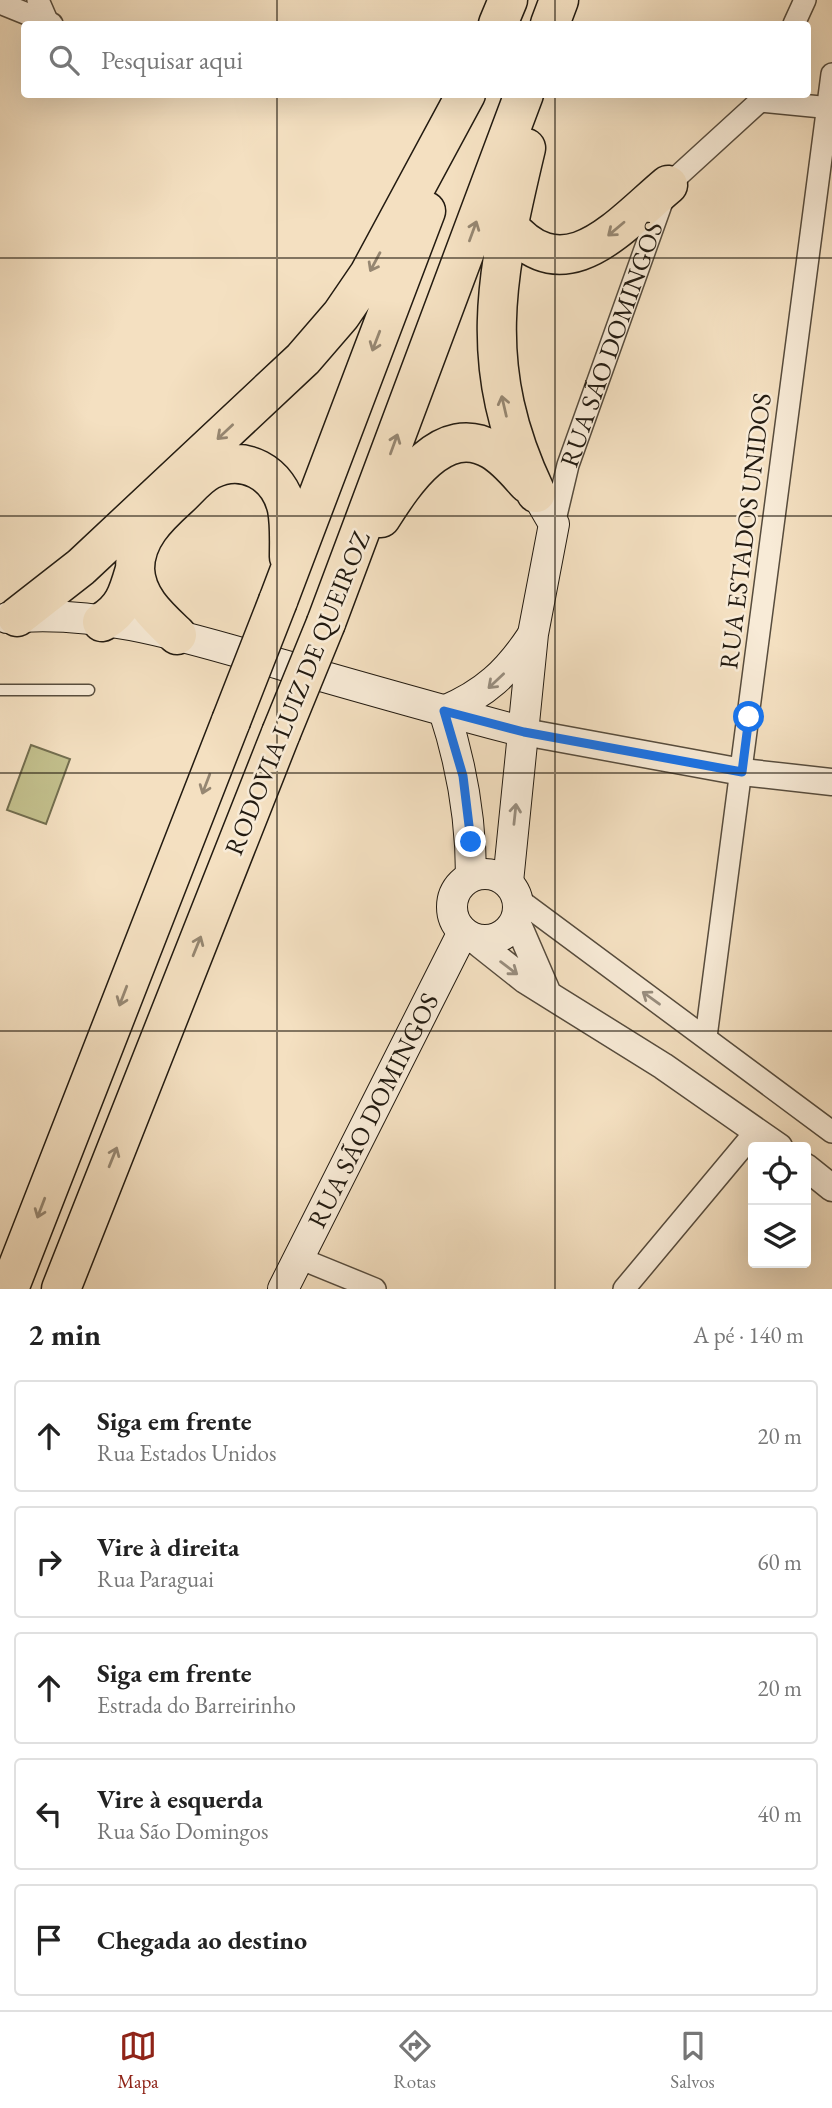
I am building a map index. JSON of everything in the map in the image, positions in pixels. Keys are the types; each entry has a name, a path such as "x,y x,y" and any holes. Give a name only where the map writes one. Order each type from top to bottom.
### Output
{"highway":[{"path":"499,21 508,0"},
{"path":"551,21 560,0"},
{"path":"556,21 560,0"},
{"path":"8,618 81,567 303,359 341,315 369,274 466,98"},
{"name":"RODOVIA LUIZ DE QUEIROZ","path":"9,1289 283,587 466,98"},
{"name":"RODOVIA LUIZ DE QUEIROZ","path":"61,1289 346,573 523,98"},
{"path":"538,98 508,225 497,289 495,340 499,384 509,425 545,509"},
{"path":"508,225 522,243 539,253 554,257 579,253 600,243 668,185"},
{"path":"346,573 405,481 437,452 459,442 475,442 493,451 545,509"},
{"path":"81,567 74,586 75,600 94,621 115,615 125,603 140,543 153,521 207,472 222,465 242,463 258,468 272,479 281,492 289,526 283,587"},
{"path":"135,569 140,591 151,610 177,635"}],"main road":[{"name":"RUA SÃO DOMINGOS","path":"514,900 524,732 545,509"},
{"path":"8,618 94,621 177,635 524,732"},
{"name":"RUA SÃO DOMINGOS","path":"444,711 471,700 494,684 533,634"},
{"path":"444,711 463,776 471,842 471,876"},
{"path":"490,874 514,900 502,935 493,939 467,935 456,923 452,902 456,891 471,876 490,874"},
{"name":"RUA SÃO DOMINGOS","path":"283,1289 467,935"}],"street":[{"path":"38,0 48,21"},
{"path":"795,21 805,0"},
{"path":"0,3 43,21"},
{"name":"RUA ESTADOS UNIDOS","path":"706,1037 830,108 832,74"},
{"path":"761,98 830,108"},
{"name":"RUA SÃO DOMINGOS","path":"545,509 568,465 668,185 761,98"},
{"path":"524,732 742,772 832,782"},
{"path":"514,900 548,994"},
{"path":"514,900 706,1037 832,1132"},
{"path":"467,935 548,994 663,1066 772,1142"},
{"path":"624,1289 757,1131"},
{"path":"811,1171 832,1188"},
{"path":"299,1258 375,1289"}],"lane":[{"path":"0,690 89,690"}],"shaded area":[{"path":"31,745 70,759 46,824 7,810"}],"route":[{"path":"471,842 463,776 444,711 524,732 742,772 749,717"}]}
